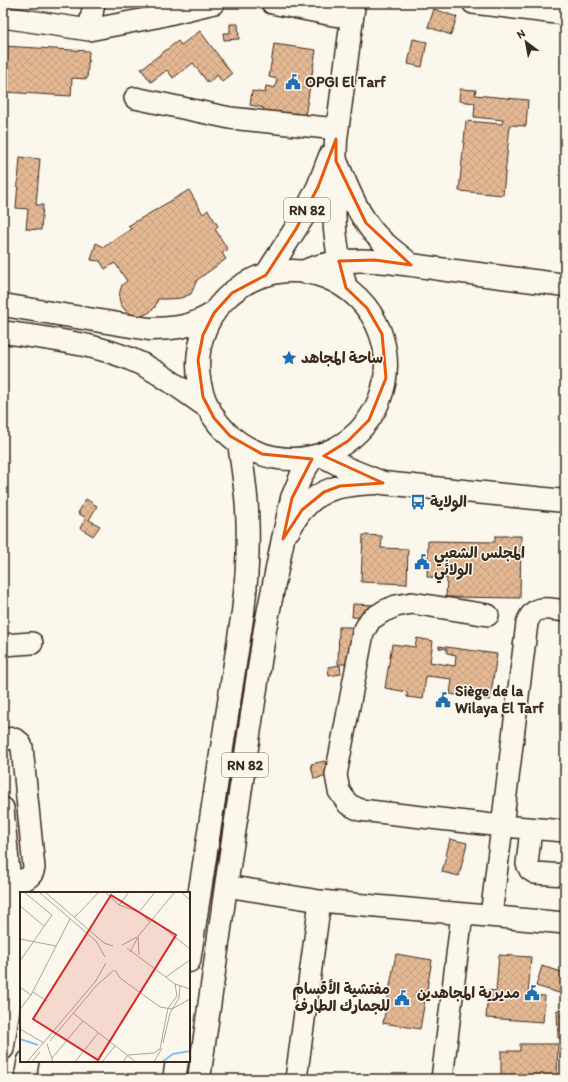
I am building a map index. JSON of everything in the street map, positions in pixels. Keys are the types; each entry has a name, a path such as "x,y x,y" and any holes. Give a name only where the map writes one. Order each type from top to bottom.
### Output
{"main road":[{"name":"RN 82","path":"346,288 339,261 334,207 336,134 353,10"},
{"name":"RN 82","path":"266,275 296,229 318,187 336,134"},
{"path":"336,161 366,223 377,236 411,265"},
{"path":"303,272 317,266 339,261 375,260 565,284"},
{"path":"290,271 303,272 325,277 336,282 357,297 367,308 376,321 382,334 387,364 386,378 377,407 360,431 348,441 335,449 318,456 300,459 275,458 250,450 230,436 222,428 203,397 198,372 198,360 203,335 208,324 214,313 232,293 242,286 266,275 290,271"},
{"path":"3,305 149,329 169,329 189,325 203,320 214,313"},
{"path":"3,332 90,346 130,359 156,371 209,408"},
{"name":"RN 82","path":"190,955 243,612 246,578 247,524 244,476 239,443"},
{"name":"RN 82","path":"199,1079 226,886 266,629 283,539 292,498 302,474 318,456"},
{"path":"318,456 382,483"},
{"path":"283,539 302,510 313,499 324,492 340,486 382,483 565,501"},
{"path":"174,1079 177,1062"}],"street":[{"path":"90,30 94,3"},
{"path":"3,17 90,30 156,17 214,3"},
{"path":"272,3 333,16 353,10"},
{"path":"473,3 565,14"},
{"path":"135,98 230,118 336,134"},
{"path":"488,615 412,603 396,606 384,611 370,620 363,633 336,775 339,791 348,804 360,810 531,829 565,831"},
{"path":"491,916 527,623 533,612 539,609 546,608 565,611"},
{"path":"3,645 32,643"},
{"path":"3,740 14,738 21,744 22,747 34,868 29,878 10,882"},
{"path":"3,808 10,882 8,916 18,969 3,1049"},
{"path":"531,829 527,864 530,870 535,872 565,875"},
{"path":"226,886 320,901 565,923"},
{"path":"296,1079 320,901"},
{"path":"442,1079 462,914"},
{"path":"25,1079 28,1062"}],"highlighted area":[{"path":"336,139 336,161 366,223 411,265 375,260 339,261 346,288 367,308 382,334 386,378 369,420 348,441 324,456 383,483 340,486 324,492 302,510 283,539 292,498 312,459 262,454 230,436 214,418 203,397 198,360 203,335 214,313 232,293 266,275 296,229 318,187"}],"building":[{"path":"120,3 148,3 148,6 120,6"},
{"path":"434,9 457,17 451,35 428,27"},
{"path":"230,24 238,24 239,39 224,40 223,33 230,33"},
{"path":"200,31 232,74 222,82 217,75 208,83 193,63 173,78 167,70 151,82 141,69 178,41 181,45"},
{"path":"413,39 427,42 422,67 408,64"},
{"name":"OPGI El Tarf","path":"274,44 316,50 304,122 262,116 264,108 250,105 252,91 265,93 266,86 275,88 277,79 269,77"},
{"path":"3,46 89,51 87,79 72,78 71,96 3,92"},
{"path":"460,89 476,90 475,95 528,100 526,126 510,125 503,195 459,191 466,121 502,124 503,120 474,117 475,103 459,101"},
{"path":"20,157 40,159 36,205 43,205 41,230 26,229 28,209 16,208"},
{"path":"189,190 203,214 208,210 218,226 215,229 228,250 222,253 226,259 197,280 191,294 181,298 158,299 155,307 150,312 137,316 131,314 121,305 119,298 120,291 122,285 127,281 115,263 105,269 100,261 91,260 96,243 104,247 131,229 128,226"},
{"path":"86,499 97,506 89,520 100,526 93,536 80,528 86,518 78,513"},
{"path":"363,535 382,536 381,548 408,549 407,584 361,582"},
{"path":"495,536 521,536 520,598 446,597 447,578 427,577 428,541 495,542"},
{"path":"353,604 377,605 377,618 352,617"},
{"path":"339,627 352,627 350,664 338,664"},
{"path":"417,638 433,641 430,662 455,666 456,655 447,653 447,649 439,648 439,646 497,654 490,700 450,694 452,679 426,676 423,699 407,697 407,692 385,688 392,644 415,647"},
{"path":"340,665 341,674 329,676 328,667"},
{"path":"325,761 328,776 314,779 311,764"},
{"path":"450,839 467,843 459,876 442,872"},
{"path":"396,954 432,960 420,1029 383,1023"},
{"path":"499,955 531,957 528,995 545,996 543,1022 486,1018 488,990 496,991"},
{"path":"542,966 565,973 559,993 536,986"},
{"path":"557,1010 565,1010 565,1037 558,1038"},
{"path":"520,1044 558,1044 557,1078 501,1077 501,1051 520,1051"}],"place":[{"name":"OPGI El Tarf","path":"293,82"},
{"name":"ساحة المجاهد","path":"289,358"},
{"name":"الولاية","path":"418,502"},
{"name":"المجلس الشعبي الولائي","path":"422,562"},
{"name":"Siège de la Wilaya El Tarf","path":"443,700"},
{"name":"مديرية المجاهدين","path":"532,993"},
{"name":"مفتشية الأقسام للجمارك الطارف","path":"402,998"}]}
